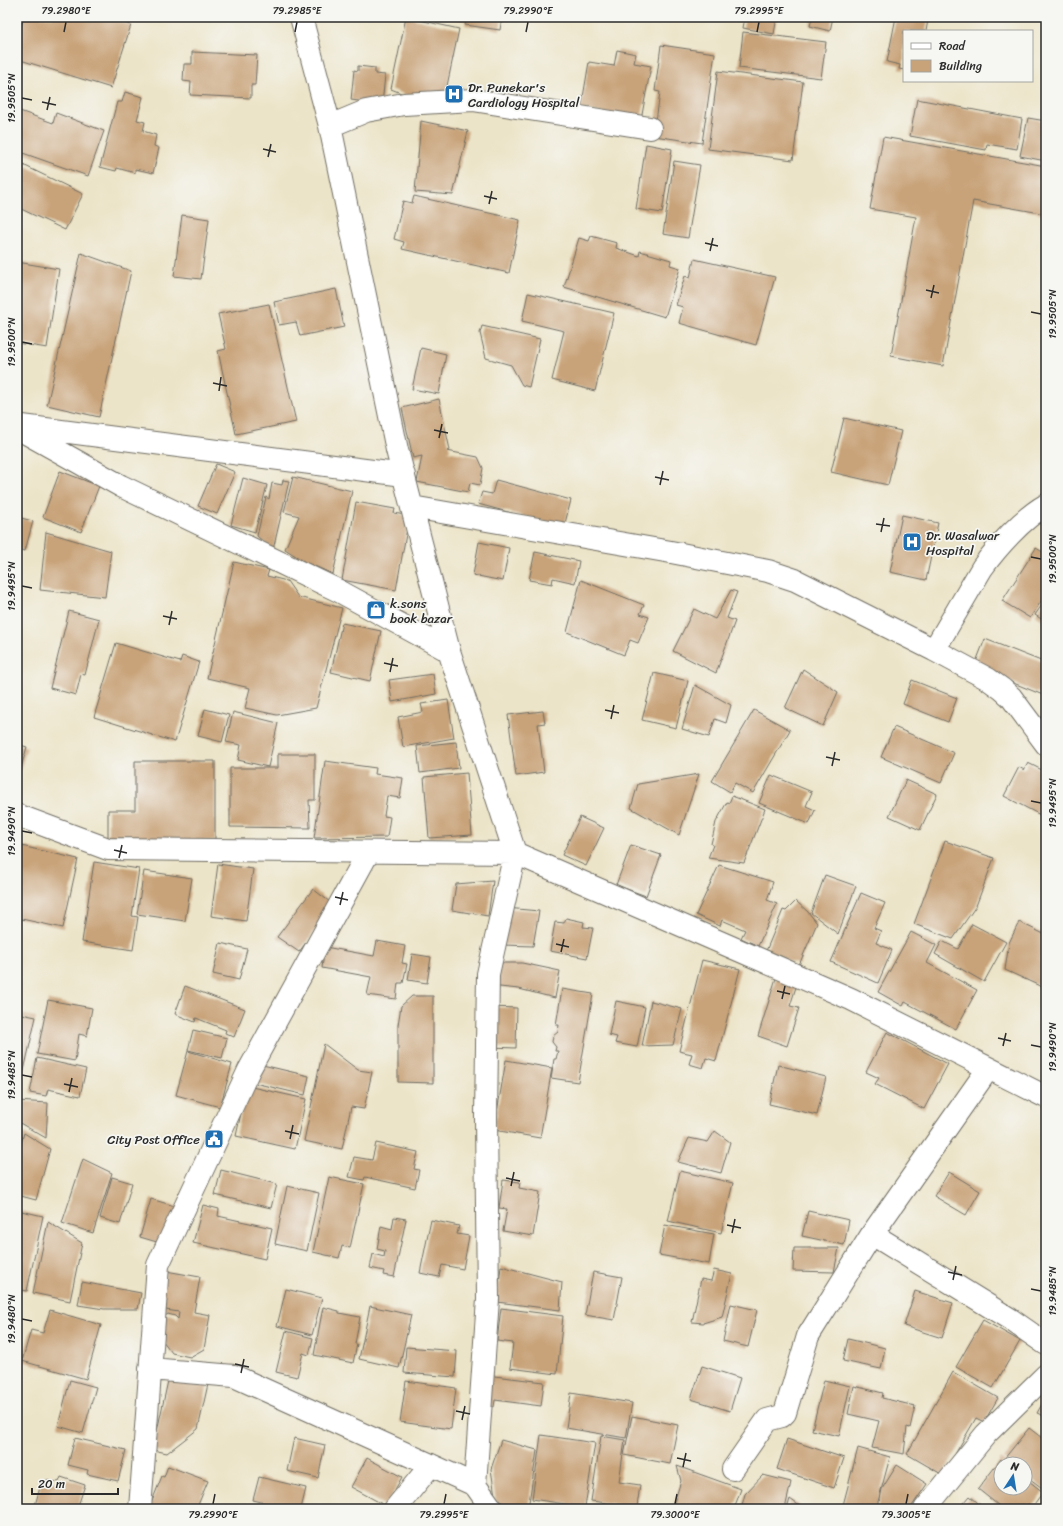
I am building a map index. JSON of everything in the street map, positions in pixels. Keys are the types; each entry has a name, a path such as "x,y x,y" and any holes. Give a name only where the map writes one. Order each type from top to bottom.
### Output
{"street":[{"path":"301,17 330,126 396,442 412,507 449,651 515,853 488,974 486,1117 488,1299 475,1485"},
{"path":"330,126 366,111 404,104 473,100 650,128"},
{"path":"17,426 404,474"},
{"path":"17,426 121,486 339,591 449,651"},
{"path":"412,507 672,552 768,571 795,580 988,679 1011,697 1046,744"},
{"path":"934,650 982,568 999,546 1042,514"},
{"path":"17,815 108,849 368,853 515,853 850,999 1046,1097"},
{"path":"140,1509 158,1265 249,1070 368,853"},
{"path":"732,1469 767,1420 782,1416 785,1413 806,1339 872,1234 988,1069"},
{"path":"872,1234 1046,1344"},
{"path":"150,1369 234,1376 475,1485 492,1509"},
{"path":"926,1509 986,1434 1046,1375"},
{"path":"395,1509 431,1465"}],"building":[{"path":"24,17 104,17 131,25 111,88 17,59 17,38"},
{"path":"406,17 459,29 444,100 416,99 391,89"},
{"path":"446,17 502,17 500,30 465,25 466,21"},
{"path":"745,17 777,17 774,34 743,28"},
{"path":"812,17 833,17 830,31 810,26"},
{"path":"896,17 915,17 928,20 926,30 903,30 903,70 899,69 900,65 887,62"},
{"path":"743,32 826,42 821,78 739,68"},
{"path":"661,45 715,53 702,143 654,136 660,92 655,91"},
{"path":"617,50 636,54 634,63 651,66 641,120 581,109 589,62 614,66"},
{"path":"192,52 257,55 255,85 251,85 251,98 190,95 191,82 183,81 184,64 192,64"},
{"path":"358,66 375,68 375,74 385,75 382,104 351,100 354,70 358,71"},
{"path":"718,71 803,82 793,160 708,149"},
{"path":"125,92 143,97 137,120 145,122 143,131 156,135 154,146 159,148 153,173 135,169 135,173 117,168 116,171 100,167 117,102 122,102"},
{"path":"917,99 1022,119 1017,149 987,144 986,150 910,136"},
{"path":"17,110 53,123 56,113 104,131 88,176 17,151"},
{"path":"1028,118 1046,121 1046,161 1020,156"},
{"path":"421,121 468,131 453,195 415,192"},
{"path":"883,137 1046,166 1046,214 973,201 943,366 891,356 916,217 870,209"},
{"path":"646,144 672,149 662,213 636,209"},
{"path":"674,161 700,165 688,238 663,234"},
{"path":"17,162 83,194 65,230 17,207"},
{"path":"414,196 520,220 509,273 402,249 404,242 394,239 403,201 412,203"},
{"path":"182,215 209,219 201,279 174,276"},
{"path":"591,236 617,243 616,248 639,256 640,251 671,260 670,265 680,268 665,317 564,287 579,238 589,241"},
{"path":"81,253 131,271 99,417 47,405"},
{"path":"694,259 775,277 756,345 679,323 683,307 676,305 685,276 690,278"},
{"path":"17,262 59,269 47,348 17,343"},
{"path":"336,289 344,327 300,336 296,322 279,325 274,302"},
{"path":"528,293 614,313 595,391 552,380 564,331 522,321"},
{"path":"269,304 296,422 236,434 218,351 226,349 218,314"},
{"path":"482,326 540,339 529,387 522,385 511,365 486,358 480,333"},
{"path":"421,348 446,354 439,394 412,389"},
{"path":"439,399 450,450 447,451 478,457 483,468 480,485 470,483 468,492 417,482 422,456 413,458 402,408"},
{"path":"844,418 901,431 888,485 831,472"},
{"path":"216,464 235,472 217,514 198,506"},
{"path":"60,471 99,486 81,532 43,517"},
{"path":"293,477 352,491 333,574 305,562 285,549 299,516 284,512"},
{"path":"243,478 267,485 255,532 231,525"},
{"path":"283,480 289,481 273,550 257,536 266,497 269,499 272,483 282,485"},
{"path":"496,480 571,500 564,527 478,504 482,492 492,494"},
{"path":"356,502 395,509 394,513 405,515 404,522 408,523 396,590 342,580"},
{"path":"902,515 938,523 926,580 890,572"},
{"path":"17,517 33,521 25,551 17,549"},
{"path":"46,532 111,551 105,597 40,590"},
{"path":"479,542 509,548 503,581 473,575"},
{"path":"1036,548 1046,554 1046,594 1030,618 1002,601"},
{"path":"535,552 579,561 575,583 553,578 552,584 529,580"},
{"path":"234,562 269,570 267,576 287,581 298,597 342,608 316,708 277,715 245,708 250,688 207,678"},
{"path":"581,580 644,605 640,614 649,617 638,643 630,640 624,655 567,632"},
{"path":"731,590 737,592 727,618 735,621 716,673 673,651 694,609 715,619"},
{"path":"1046,599 1046,622 1035,615"},
{"path":"69,611 99,619 85,675 81,674 76,695 50,688"},
{"path":"342,623 381,631 370,681 331,672"},
{"path":"985,639 1046,663 1046,689 1043,695 974,667"},
{"path":"116,643 180,662 182,656 199,662 175,742 94,717"},
{"path":"803,669 838,692 823,726 785,708"},
{"path":"654,673 688,681 676,728 642,720"},
{"path":"433,674 436,694 392,702 389,680"},
{"path":"912,680 957,698 948,722 903,704"},
{"path":"695,685 731,705 726,723 715,719 709,737 682,729"},
{"path":"448,700 454,738 403,747 398,717 423,712 421,704"},
{"path":"205,709 229,715 222,742 198,736"},
{"path":"754,710 790,730 753,793 735,783 730,792 712,781"},
{"path":"543,711 545,723 538,724 544,772 516,776 508,715"},
{"path":"233,712 278,723 268,767 238,760 241,745 226,742"},
{"path":"894,727 954,753 941,783 881,757"},
{"path":"456,742 459,768 420,773 417,746"},
{"path":"17,744 27,747 17,781"},
{"path":"278,754 315,754 315,800 309,800 310,828 230,827 230,768 278,768"},
{"path":"135,761 215,761 215,841 108,838 108,810 135,810"},
{"path":"325,761 376,768 375,774 403,778 400,798 387,796 384,816 390,817 387,837 314,838"},
{"path":"1028,763 1046,772 1046,818 1004,796 1019,767 1024,770"},
{"path":"467,773 472,835 429,838 424,777"},
{"path":"699,774 679,835 631,808 638,784"},
{"path":"771,775 812,792 806,806 815,810 809,824 759,803"},
{"path":"906,780 937,794 920,830 889,816"},
{"path":"732,796 765,809 744,863 708,858 713,845 711,844 716,822"},
{"path":"580,817 604,828 586,866 562,855"},
{"path":"945,841 994,858 976,906 953,939 914,924"},
{"path":"17,845 78,859 63,928 17,918"},
{"path":"631,845 661,855 646,896 616,885"},
{"path":"94,862 139,869 132,916 138,917 133,950 82,942"},
{"path":"218,864 253,869 246,921 211,916"},
{"path":"719,865 773,882 767,900 777,904 758,946 741,938 745,930 722,920 720,926 696,915"},
{"path":"144,871 192,878 185,921 137,914"},
{"path":"825,875 856,886 838,934 811,913"},
{"path":"493,881 488,916 452,910 456,884"},
{"path":"313,889 334,905 299,952 277,937"},
{"path":"861,893 885,903 874,928 881,931 876,943 892,950 878,983 831,962"},
{"path":"796,901 817,923 799,965 766,951 783,910 786,911"},
{"path":"506,908 539,911 533,946 503,945"},
{"path":"566,918 584,922 583,927 593,928 587,958 550,951 555,922 564,923"},
{"path":"1019,922 1046,935 1046,978 1042,987 1005,970 1009,943"},
{"path":"972,924 1006,942 984,982 935,954 942,941 958,949"},
{"path":"911,932 936,945 927,963 977,990 956,1029 905,1002 903,1006 878,992"},
{"path":"377,941 405,946 402,963 407,964 403,983 398,983 396,999 367,995 371,977 322,968 325,947 374,956"},
{"path":"220,943 247,949 239,980 213,974"},
{"path":"412,954 431,957 427,983 408,980"},
{"path":"702,960 740,969 716,1061 706,1058 703,1068 689,1064 692,1054 679,1051"},
{"path":"492,963 522,963 560,971 555,998 519,989 490,986"},
{"path":"776,978 797,984 790,1006 799,1008 787,1046 758,1036"},
{"path":"185,986 245,1009 234,1037 225,1033 226,1030 196,1018 195,1022 175,1014"},
{"path":"562,989 593,994 578,1082 551,1078 554,1059 556,1059 558,1051 555,1051 556,1047 552,1042 553,1036 558,1032 559,1025 556,1025"},
{"path":"412,996 433,996 433,1083 398,1082 398,1025 401,1006"},
{"path":"48,1000 92,1008 87,1036 79,1034 75,1061 37,1054"},
{"path":"616,1001 645,1007 637,1047 615,1043 617,1037 609,1035"},
{"path":"651,1001 682,1009 673,1045 642,1046"},
{"path":"491,1007 517,1008 516,1048 490,1047"},
{"path":"17,1013 36,1017 21,1084 17,1083"},
{"path":"193,1030 227,1038 222,1058 188,1050"},
{"path":"887,1032 948,1064 924,1109 875,1084 879,1078 866,1072"},
{"path":"324,1044 358,1070 372,1072 364,1109 351,1107 342,1149 304,1141"},
{"path":"188,1051 232,1064 220,1107 176,1095"},
{"path":"37,1058 86,1069 80,1096 48,1089 46,1096 30,1093"},
{"path":"506,1060 552,1068 540,1138 494,1130"},
{"path":"254,1063 309,1076 305,1095 250,1082"},
{"path":"778,1065 826,1077 817,1115 769,1104"},
{"path":"247,1086 306,1099 295,1149 236,1136"},
{"path":"17,1101 48,1103 46,1138 18,1122"},
{"path":"715,1131 730,1142 721,1173 678,1162 689,1138 708,1142"},
{"path":"24,1133 50,1149 36,1200 17,1195 17,1157"},
{"path":"376,1143 418,1152 414,1169 419,1170 415,1188 365,1177 364,1180 349,1177 354,1157 372,1160"},
{"path":"83,1159 112,1173 93,1233 62,1223"},
{"path":"221,1170 277,1184 271,1208 215,1195"},
{"path":"680,1171 733,1183 721,1233 668,1221"},
{"path":"949,1172 980,1191 966,1215 934,1196"},
{"path":"112,1177 132,1183 120,1224 100,1218"},
{"path":"329,1177 364,1184 350,1248 342,1246 339,1258 313,1252"},
{"path":"503,1180 520,1182 519,1188 540,1192 533,1236 503,1231 507,1209 499,1208"},
{"path":"287,1186 319,1193 307,1251 275,1244"},
{"path":"151,1199 178,1207 167,1245 140,1237"},
{"path":"203,1205 219,1209 218,1216 272,1228 265,1259 193,1243"},
{"path":"17,1210 43,1216 27,1291 17,1289"},
{"path":"808,1211 849,1220 844,1245 802,1236"},
{"path":"394,1217 406,1219 394,1277 383,1275 384,1271 370,1268 373,1254 384,1257 385,1251 377,1249 381,1226 392,1229"},
{"path":"431,1220 459,1226 457,1234 469,1236 463,1269 442,1265 439,1277 420,1273"},
{"path":"48,1222 82,1243 70,1301 33,1293"},
{"path":"665,1225 714,1234 709,1264 659,1255"},
{"path":"794,1248 839,1248 834,1272 793,1271"},
{"path":"501,1266 562,1282 560,1310 497,1302"},
{"path":"714,1270 732,1274 722,1317 703,1323 692,1322 701,1279 711,1281"},
{"path":"166,1271 200,1277 194,1312 210,1315 204,1349 190,1357 172,1353 163,1341 164,1335 159,1330 162,1318 168,1314 175,1316 178,1319 179,1312 159,1309"},
{"path":"593,1272 622,1277 614,1320 585,1315"},
{"path":"82,1282 141,1293 138,1309 104,1309 78,1305"},
{"path":"286,1289 322,1298 312,1335 277,1326"},
{"path":"915,1291 953,1303 942,1338 904,1326"},
{"path":"731,1304 757,1310 748,1347 723,1341"},
{"path":"370,1306 411,1315 399,1368 359,1359"},
{"path":"323,1307 339,1311 339,1313 360,1317 353,1363 314,1355"},
{"path":"501,1308 563,1316 557,1374 510,1368 513,1343 497,1341"},
{"path":"50,1310 101,1325 86,1379 22,1361 31,1330 43,1333"},
{"path":"983,1320 1020,1341 993,1388 956,1367"},
{"path":"286,1331 313,1338 309,1355 303,1353 297,1377 276,1372"},
{"path":"848,1339 885,1348 881,1369 843,1361"},
{"path":"406,1347 457,1351 455,1377 404,1373"},
{"path":"702,1366 740,1378 730,1411 691,1399"},
{"path":"953,1372 998,1398 984,1422 976,1418 943,1475 907,1454"},
{"path":"486,1375 544,1382 541,1406 495,1400 494,1407 482,1406"},
{"path":"169,1376 208,1384 198,1429 167,1453 153,1450"},
{"path":"70,1380 96,1387 83,1433 58,1426"},
{"path":"824,1380 850,1386 839,1436 812,1430"},
{"path":"406,1381 456,1388 451,1429 400,1422"},
{"path":"854,1386 883,1393 882,1398 915,1406 910,1428 907,1427 904,1454 872,1448 879,1421 848,1414"},
{"path":"571,1393 632,1403 626,1438 566,1428"},
{"path":"1046,1397 1046,1417 1037,1413"},
{"path":"632,1416 678,1425 670,1464 624,1455"},
{"path":"1029,1428 1046,1441 1046,1491 1033,1481 1033,1456 1006,1456"},
{"path":"541,1435 595,1443 585,1507 532,1499"},
{"path":"601,1436 625,1440 619,1482 640,1485 637,1507 591,1501"},
{"path":"75,1438 126,1450 118,1481 87,1474 88,1470 68,1465"},
{"path":"294,1438 325,1445 318,1478 287,1471"},
{"path":"787,1439 844,1458 834,1488 777,1469"},
{"path":"501,1440 537,1450 528,1509 497,1509 491,1469"},
{"path":"858,1448 890,1457 876,1509 842,1509"},
{"path":"367,1458 402,1477 386,1506 351,1487"},
{"path":"897,1465 927,1484 910,1509 878,1509 882,1489"},
{"path":"168,1466 208,1481 198,1505 200,1506 199,1509 149,1509 162,1476 164,1477"},
{"path":"677,1466 741,1489 734,1509 672,1509 681,1481"},
{"path":"993,1469 993,1496 1033,1496 1033,1484 1043,1492 1032,1507 1028,1504 1024,1509 1003,1509 978,1489"},
{"path":"763,1475 791,1482 785,1509 741,1509 745,1494"},
{"path":"61,1477 85,1485 77,1509 34,1509 42,1480 59,1482"},
{"path":"259,1477 306,1488 301,1509 290,1509 253,1500"},
{"path":"970,1496 985,1509 959,1509"},
{"path":"790,1499 804,1509 787,1509"},
{"path":"533,1505 551,1508 551,1509 533,1509"},
{"path":"598,1505 613,1508 613,1509 597,1509"}],"place":[{"name":"Dr. Punekar's Cardiology Hospital","path":"454,94"},
{"name":"Dr. Wasalwar Hospital","path":"912,542"},
{"name":"k.sons book bazar","path":"376,610"},
{"name":"City Post Office","path":"214,1139"}]}
